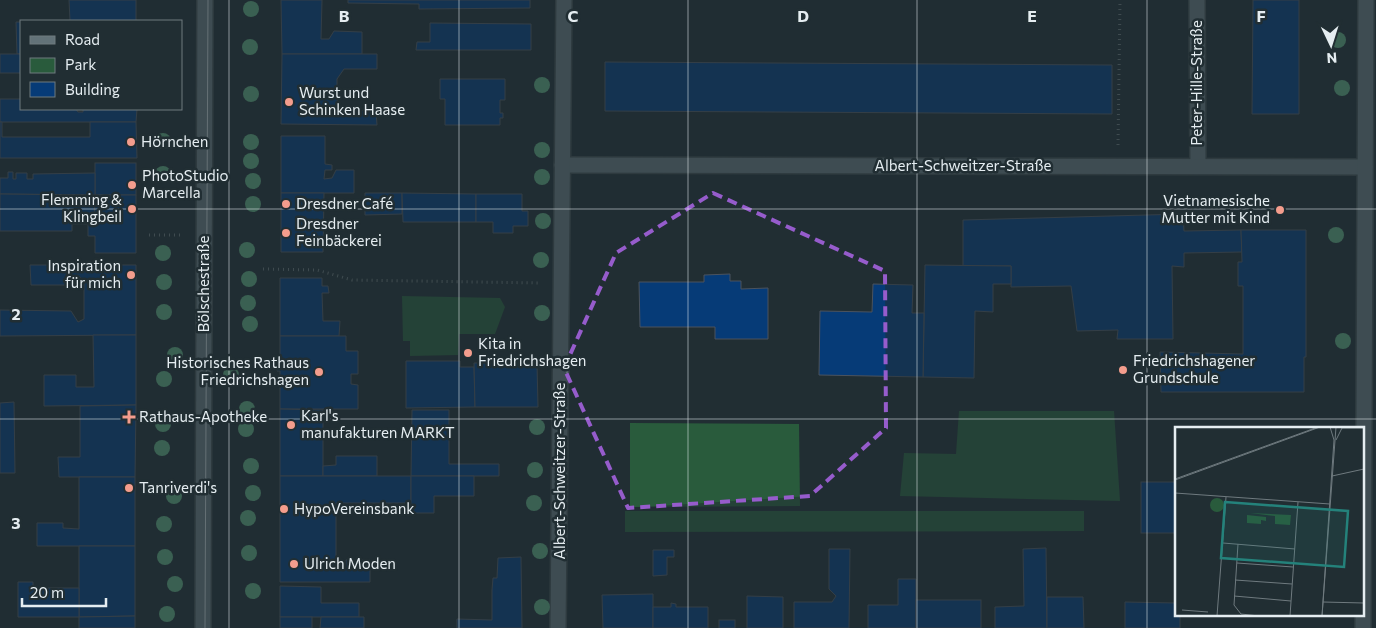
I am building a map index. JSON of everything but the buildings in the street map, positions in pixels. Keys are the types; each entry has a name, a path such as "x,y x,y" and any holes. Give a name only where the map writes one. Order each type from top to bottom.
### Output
{"street":[{"name":"Bölschestraße","path":"203,628 205,0"},
{"name":"Albert-Schweitzer-Straße","path":"558,628 564,0"},
{"name":"Peter-Hille-Straße","path":"1197,0 1198,166"},
{"path":"1364,427 1366,0"},
{"name":"Albert-Schweitzer-Straße","path":"562,165 1365,167"}],"path":[{"path":"1118,166 1120,0"},
{"path":"149,235 180,235"},
{"path":"263,269 317,270 352,280 561,284"}],"highlighted area":[{"path":"713,193 885,271 886,428 810,496 628,508 564,368 616,253"}],"green space":[{"path":"402,296 500,298 505,307 495,334 459,334 458,355 410,356 410,341 403,341"},
{"path":"959,411 1114,411 1120,501 900,496 904,453 956,454"},
{"path":"630,423 799,424 800,506 630,507"},
{"path":"625,511 1084,511 1084,531 625,532"}],"tram line":[{"path":"205,628 208,0"}],"place":[{"name":"Wurst und Schinken Haase","path":"289,102"},
{"name":"Hörnchen","path":"131,142"},
{"name":"PhotoStudio Marcella","path":"132,185"},
{"name":"Dresdner Café","path":"286,204"},
{"name":"Flemming & Klingbeil","path":"132,209"},
{"name":"Vietnamesische Mutter mit Kind","path":"1280,210"},
{"name":"Dresdner Feinbäckerei","path":"286,233"},
{"name":"Inspiration für mich","path":"131,275"},
{"name":"Kita in Friedrichshagen","path":"468,353"},
{"name":"Friedrichshagener Grundschule","path":"1123,370"},
{"name":"Historisches Rathaus Friedrichshagen","path":"319,372"},
{"name":"Rathaus-Apotheke","path":"129,417"},
{"name":"Karl's manufakturen MARKT","path":"291,425"},
{"name":"Tanriverdi's","path":"129,488"},
{"name":"HypoVereinsbank","path":"284,509"},
{"name":"Ulrich Moden","path":"294,564"}]}
